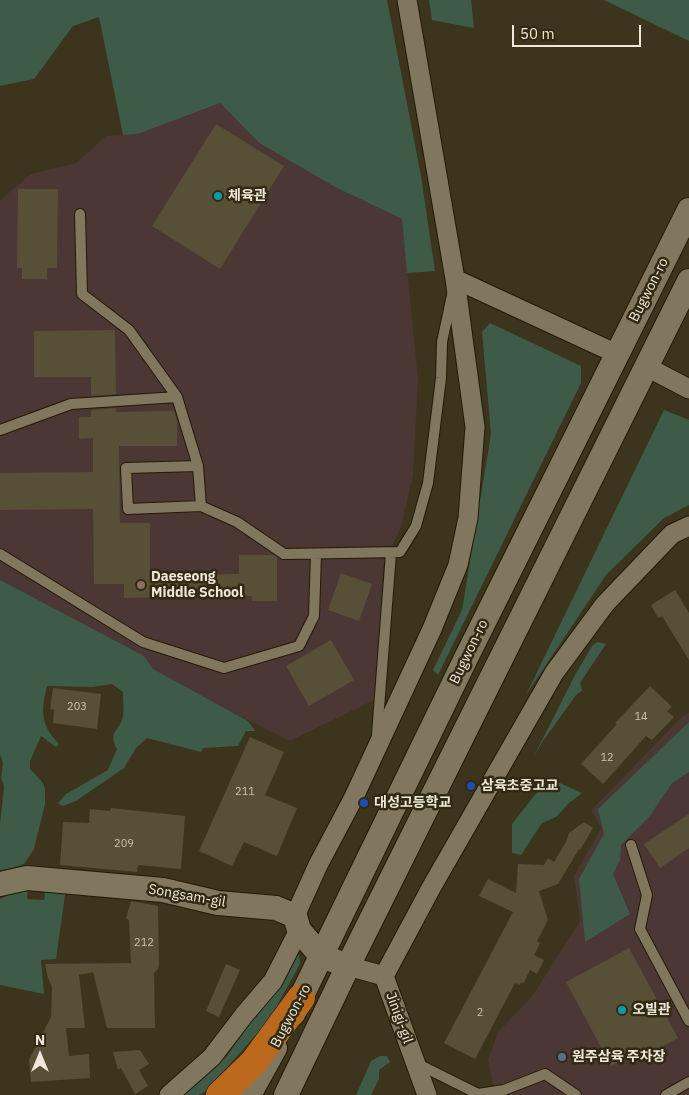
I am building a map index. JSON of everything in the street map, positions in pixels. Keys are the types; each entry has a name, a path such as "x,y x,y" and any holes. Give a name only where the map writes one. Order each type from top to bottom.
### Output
{"highway":[{"path":"220,1095 254,1062 301,998"}],"street":[{"path":"169,1095 212,1057 273,981 318,865 353,799 432,629 458,565 468,518 475,427 455,279 408,0"},
{"name":"Bugwon-ro","path":"250,1095 301,998 464,663 689,210"},
{"path":"455,279 646,367 689,389"},
{"name":"Bugwon-ro","path":"286,1095 348,966 689,281"},
{"path":"384,976 431,888 554,673 605,604 672,534 689,526"},
{"name":"Songsam-gil","path":"0,884 27,878 163,890 218,903 276,908 297,923"},
{"path":"297,923 321,956 348,966"},
{"name":"Jinigi-gil","path":"348,966 384,976 427,1095"}],"lane":[{"path":"80,214 82,294 129,330 177,397 198,466 201,506"},
{"path":"198,466 126,468 128,509 201,506 237,522 284,554 400,552 416,526 428,483 441,378 442,342 455,279"},
{"path":"0,430 71,404 177,397"},
{"path":"376,746 391,553"},
{"path":"0,554 143,642 224,668 300,646 314,616 316,554"},
{"path":"630,844 647,895 640,929 689,1021"},
{"path":"415,1062 478,1094 504,1090 545,1074 576,1095"},
{"path":"666,1095 689,1082"}],"shaded area":[{"path":"220,103 259,143 337,188 402,219 418,379 413,475 401,527 383,566 378,698 290,741 0,596 0,200 31,174 76,163 106,136 138,134"},
{"path":"689,713 689,1095 495,1095 488,1060 498,1032 533,995 580,921 574,876 601,828 591,810 683,716"}],"green space":[{"path":"0,0 387,0 421,176 435,271 407,273 402,219 337,188 259,143 220,103 138,134 123,135 99,17 73,26 34,79 0,86"},
{"path":"429,0 471,0 474,28 432,20"},
{"path":"604,0 689,0 689,41"},
{"path":"490,323 581,366 581,383 438,675 433,670 462,610 491,434 482,332"},
{"path":"664,410 689,420 689,505 664,518 606,575 526,695"},
{"path":"0,580 144,656 153,669 248,721 255,731 246,731 238,746 203,748 201,752 147,738 136,748 124,768 76,801 63,806 58,803 66,794 108,770 117,749 113,739 123,716 123,692 112,684 93,687 47,686 43,710 45,723 59,744 56,747 41,736 30,761 30,769 43,783 45,789 45,804 34,849 24,864 0,870 0,825 4,786 1,778 3,763 0,754"},
{"path":"597,642 606,644 580,683 582,691 576,695 533,758 574,677 592,646"},
{"path":"689,722 689,772 672,783 649,817 621,845 620,860 613,874 630,914 585,942 579,879 604,834 598,809"},
{"path":"551,779 582,793 556,817 542,823 521,855 512,853 512,824 546,781"},
{"path":"28,886 27,899 44,900 46,888 66,888 56,959 41,960 44,994 0,985 0,899"},
{"path":"299,954 300,964 269,1020 206,1091 198,1095 182,1095 227,1056"},
{"path":"380,1056 387,1056 390,1062 379,1070 379,1079 371,1095 356,1095 371,1061"}],"building":[{"name":"체육관","path":"216,124 284,166 220,269 152,226"},
{"path":"18,189 58,189 57,268 47,268 47,279 22,279 22,268 17,268"},
{"path":"115,330 116,394 91,396 91,377 34,377 34,331"},
{"path":"116,408 116,412 174,411 177,421 177,446 119,446 120,523 150,523 150,575 239,574 239,555 273,555 277,557 277,601 252,601 252,596 124,598 124,584 94,584 93,509 0,510 0,473 93,472 93,438 79,439 79,417 91,417 91,410"},
{"path":"341,573 372,584 359,621 328,610"},
{"path":"675,590 689,613 689,660 662,616 658,618 651,605"},
{"path":"331,640 354,680 309,706 286,666"},
{"path":"650,686 672,707 667,711 674,717 652,740 646,736 603,784 581,764 617,724 615,723"},
{"path":"53,688 101,694 97,729 53,723 54,710 50,709"},
{"path":"250,737 284,752 265,795 297,808 277,856 244,842 232,866 199,851"},
{"path":"111,808 185,816 181,869 138,865 137,872 60,865 63,822 89,823 90,809 110,811"},
{"path":"689,814 689,848 660,868 644,844"},
{"path":"584,822 593,828 558,884 539,891 548,920 537,941 540,943 534,955 544,960 537,974 530,970 523,984 521,982 520,985 515,983 475,1059 444,1043 513,912 479,896 488,879 516,893 518,864 544,865 548,858 554,862 569,833"},
{"path":"131,901 158,906 159,965 154,973 155,1028 107,1028 93,972 79,975 85,1028 66,1028 69,1056 89,1054 90,1078 31,1082 29,1060 51,1017 52,987 45,964 131,963 129,920 126,918"},
{"name":"오빌관","path":"629,948 678,1038 643,1057 639,1051 611,1066 566,982"},
{"path":"226,964 240,970 219,1017 206,1011"},
{"path":"140,1050 149,1064 139,1070 148,1086 135,1094 121,1068 118,1070 113,1052"}],"place":[{"name":"체육관","path":"218,196"},
{"name":"Daeseong Middle School","path":"141,585"},
{"name":"삼육초중고교","path":"471,786"},
{"name":"대성고등학교","path":"364,803"},
{"name":"오빌관","path":"622,1010"},
{"name":"원주삼육 주차장","path":"562,1057"}]}
